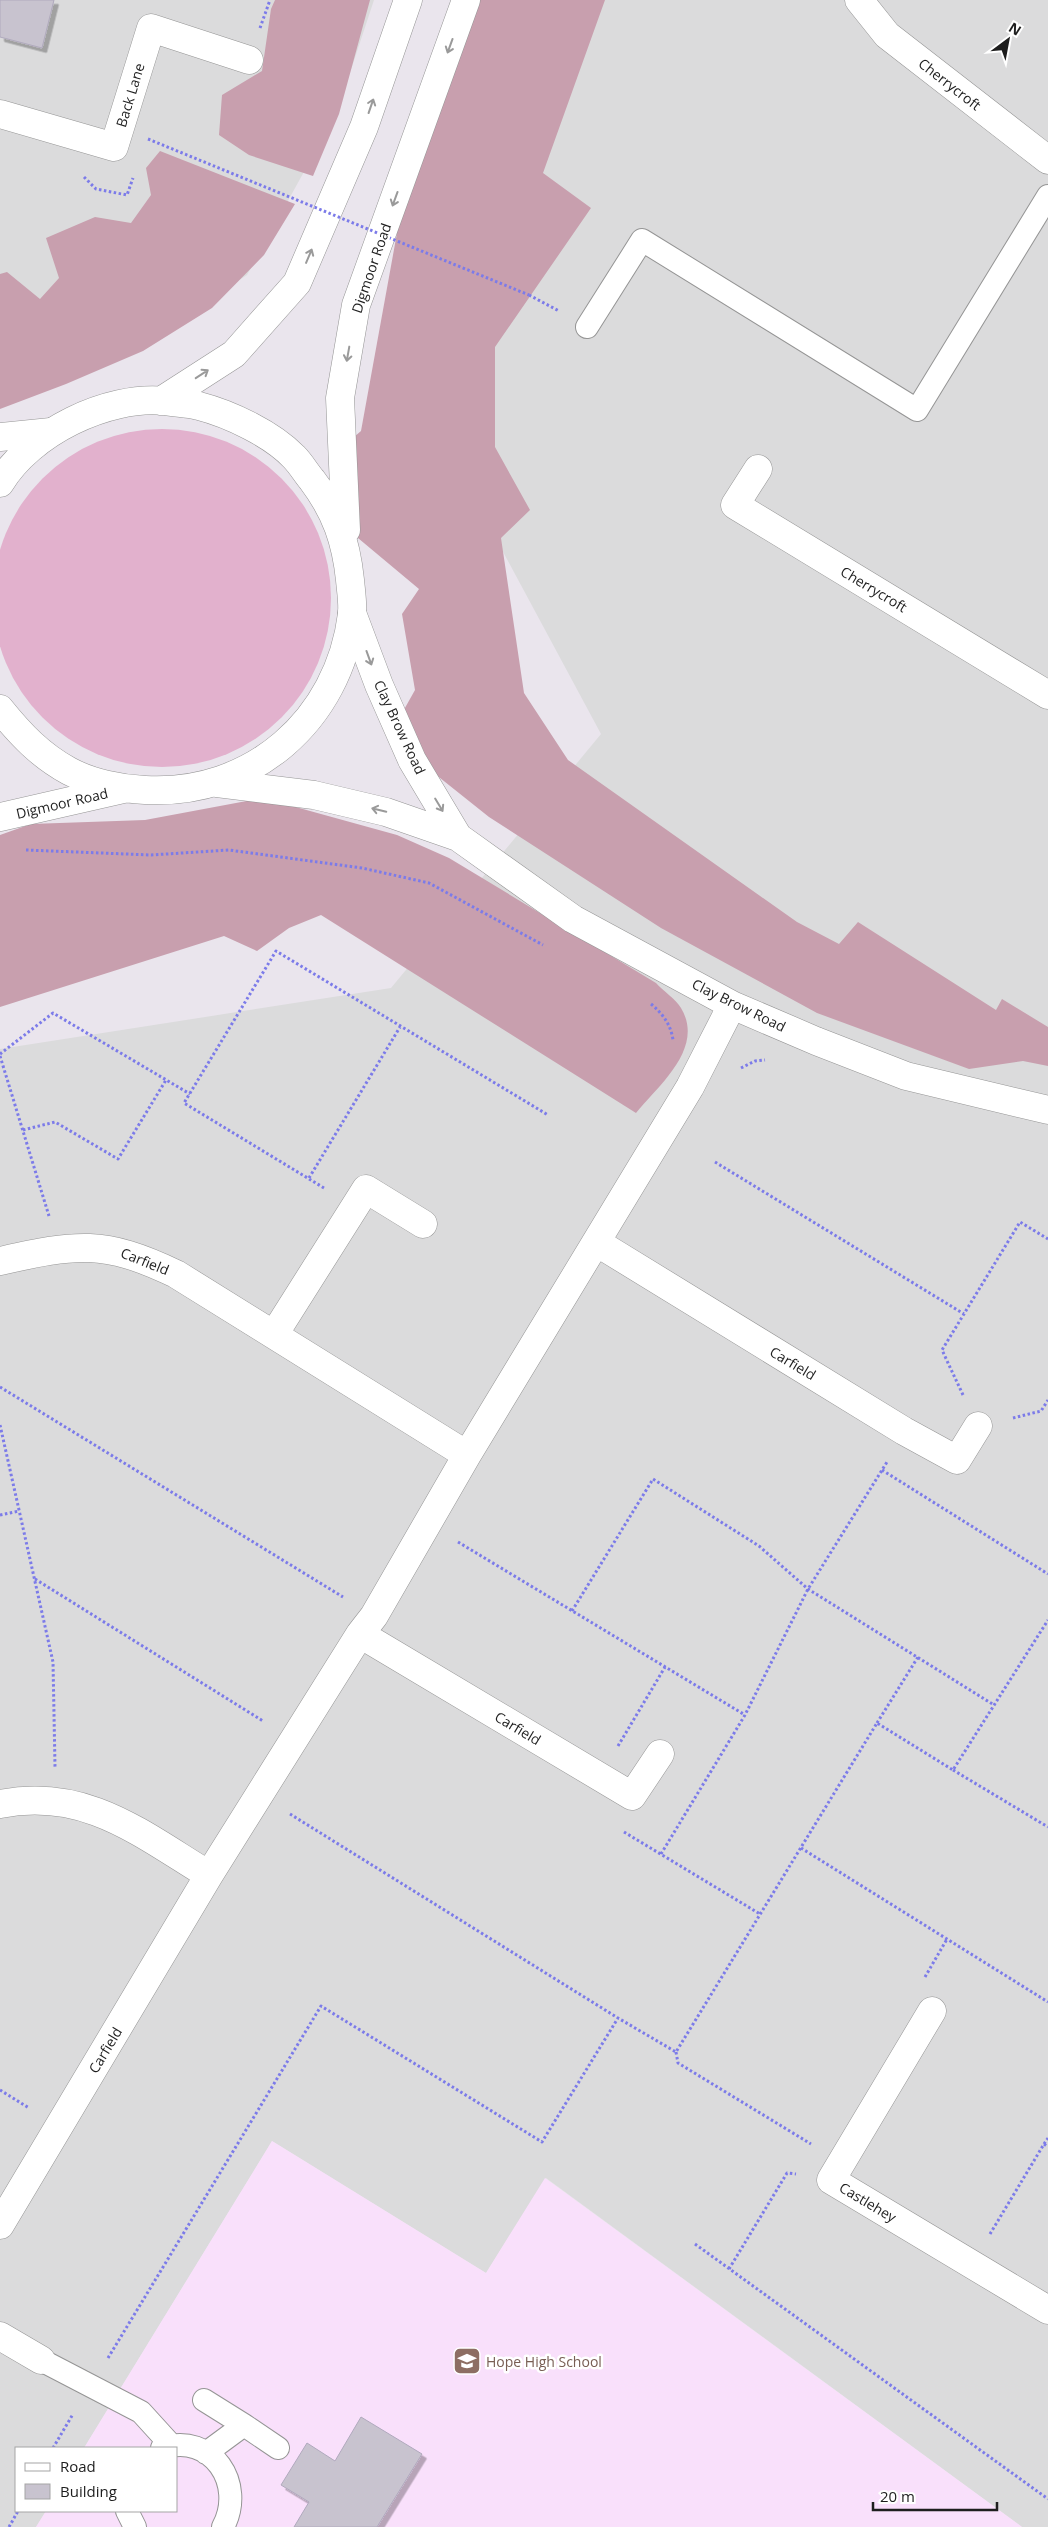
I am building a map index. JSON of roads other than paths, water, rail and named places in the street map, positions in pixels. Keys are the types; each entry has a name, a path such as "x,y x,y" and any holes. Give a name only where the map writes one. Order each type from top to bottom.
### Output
{"street":[{"path":"160,401 234,354 297,283 364,127 408,0"},
{"name":"Digmoor Road","path":"352,613 340,398 356,305 466,0"},
{"name":"Cherrycroft","path":"859,0 887,35 1048,160"},
{"name":"Back Lane","path":"0,114 114,146 151,28 249,60"},
{"path":"0,483 8,470 51,432 85,415 122,404 160,401 199,405 249,425 293,456 326,499 347,548"},
{"path":"0,437 51,432"},
{"name":"Cherrycroft","path":"758,469 735,505 1048,695"},
{"path":"0,709 24,739 70,772 123,789 170,792 217,783 268,758 311,718 339,669 352,613"},
{"name":"Clay Brow Road","path":"352,613 379,685 412,760 458,837"},
{"name":"Clay Brow Road","path":"217,783 314,795 386,812 458,837 573,919 732,1005 816,1042 906,1076 1048,1110"},
{"name":"Digmoor Road","path":"0,817 123,789"},
{"name":"Carfield","path":"0,2225 209,1875 367,1625 467,1455 690,1087 732,1005"},
{"path":"274,1333 366,1189 423,1224"},
{"name":"Carfield","path":"596,1242 904,1431 957,1460 978,1426"},
{"name":"Carfield","path":"0,1261 58,1248 113,1249 143,1258 176,1274 274,1333 467,1455"},
{"name":"Carfield","path":"367,1625 632,1796 660,1754"},
{"path":"0,1804 15,1801 56,1802 86,1807 114,1817 209,1875"},
{"name":"Castlehey","path":"932,2011 836,2171 972,2264 1048,2310"},
{"path":"0,2336 41,2360"}],"lane":[{"path":"587,327 642,240 917,410 1048,196"},
{"path":"41,2360 141,2412 166,2447 189,2446 206,2452 220,2464 229,2479 232,2497 230,2515 223,2527"},
{"path":"204,2400 278,2448"},
{"path":"206,2452 244,2425"},
{"path":"128,2512 135,2527"}],"place":[{"name":"Hope High School","path":"467,2361"}]}
